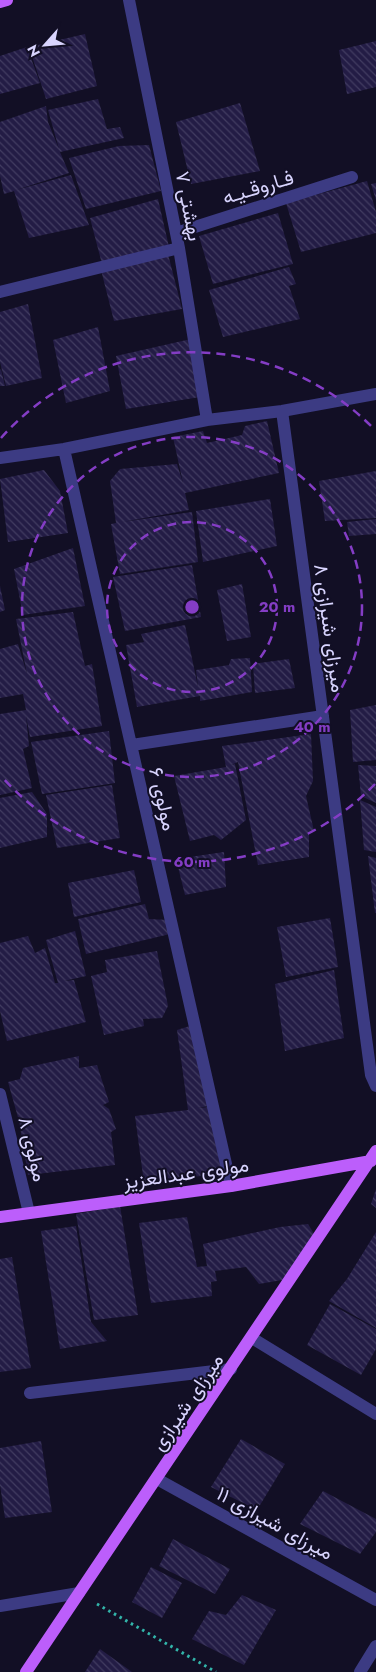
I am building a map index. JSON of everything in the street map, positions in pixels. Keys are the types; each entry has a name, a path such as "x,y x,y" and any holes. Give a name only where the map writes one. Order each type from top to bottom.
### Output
{"main road":[{"path":"0,2 7,0"},
{"name":"میرزای شیرازی","path":"26,1672 376,1151"},
{"name":"مولوی عبدالعزیز","path":"0,1217 231,1186 371,1161"}],"street":[{"name":"بهشتی ۷","path":"128,0 179,248 207,420"},
{"name":"فـاروقـیـه","path":"176,233 352,177"},
{"path":"0,292 179,248"},
{"path":"0,458 64,449 207,420 282,411 376,394"},
{"name":"میرزای شیرازی ۸","path":"282,411 371,1076 376,1086"},
{"name":"مولوی ۶","path":"64,449 231,1186"},
{"path":"132,744 323,716"},
{"name":"مولوی ۸","path":"0,1094 29,1213"},
{"path":"252,1338 376,1414"},
{"path":"30,1393 231,1369"},
{"name":"میرزای شیرازی ۱۱","path":"157,1479 376,1600"},
{"path":"0,1606 79,1594"},
{"path":"360,1672 376,1646"}],"path":[{"path":"79,1594 216,1672"}],"building":[{"path":"85,34 97,86 46,99 29,47"},
{"path":"376,41 376,87 347,94 339,50"},
{"path":"27,47 40,83 0,94 0,56"},
{"path":"98,99 107,129 120,127 124,138 60,152 69,173 16,190 71,175 89,225 29,238 14,191 4,194 0,176 0,122 46,106 48,122 59,149 48,110"},
{"path":"240,103 260,171 191,184 176,122"},
{"path":"149,145 161,191 86,209 69,158 119,146"},
{"path":"367,181 376,212 376,233 301,252 286,203"},
{"path":"376,183 376,200 371,184"},
{"path":"158,199 169,247 102,264 90,218"},
{"path":"278,213 293,264 213,284 199,236"},
{"path":"168,254 182,309 114,321 101,270"},
{"path":"289,267 296,284 289,286 300,319 223,337 209,290"},
{"path":"28,304 42,378 6,386 0,362 0,312"},
{"path":"98,327 110,391 66,403 53,340"},
{"path":"191,339 200,397 126,409 116,356"},
{"path":"1,369 5,386 0,386"},
{"path":"267,421 279,473 185,493 189,510 122,522 192,512 198,562 120,574 111,524 116,523 110,481 120,469 177,464 183,483 173,437 203,431 207,443 242,435 245,426"},
{"path":"44,470 60,491 68,533 8,542 0,479"},
{"path":"376,471 376,518 325,521 319,481"},
{"path":"270,499 277,546 203,562 196,511"},
{"path":"376,519 376,534 349,536 347,522"},
{"path":"73,548 85,606 23,615 14,569"},
{"path":"192,565 201,617 125,631 113,577"},
{"path":"242,584 251,637 227,641 217,590"},
{"path":"0,586 5,610 0,612"},
{"path":"73,612 85,666 92,664 102,726 30,737 26,716 29,746 23,749 32,788 0,795 0,714 26,710 23,694 0,698 0,649 18,644 27,674 16,619"},
{"path":"185,625 198,687 196,670 229,665 231,659 250,658 252,692 200,701 200,696 137,707 126,645 144,642 141,634"},
{"path":"289,659 295,688 255,693 253,664"},
{"path":"376,705 376,760 353,762 350,710"},
{"path":"109,731 115,783 42,794 31,742"},
{"path":"311,734 313,781 306,796 314,831 309,832 309,857 258,865 238,762 231,765 235,764 246,820 221,840 214,835 190,841 174,776 226,767 222,746"},
{"path":"358,765 376,766 376,803 361,796"},
{"path":"112,785 120,838 57,848 46,795"},
{"path":"32,792 47,814 47,837 0,848 0,798"},
{"path":"360,800 376,807 376,852 364,850"},
{"path":"224,852 226,887 185,895 176,859"},
{"path":"368,856 376,858 376,913 375,913"},
{"path":"134,870 141,902 74,917 68,883"},
{"path":"145,904 149,919 169,920 170,934 86,954 78,919"},
{"path":"330,918 338,967 286,977 277,927"},
{"path":"75,931 86,976 64,981 74,980 86,1022 7,1041 0,1011 0,943 28,936 35,953 45,948 55,983 58,983 46,940"},
{"path":"157,951 168,1006 162,1018 143,1019 144,1026 104,1035 91,976 107,972 105,960"},
{"path":"334,970 344,1038 285,1051 275,984"},
{"path":"193,1025 213,1105 198,1108 210,1107 226,1173 144,1183 135,1116 188,1110 177,1030"},
{"path":"79,1056 79,1068 97,1065 109,1102 103,1105 109,1109 116,1129 111,1132 115,1165 28,1175 19,1121 8,1082 20,1079 23,1068"},
{"path":"376,1189 376,1208 371,1204"},
{"path":"120,1206 138,1315 94,1320 76,1214"},
{"path":"187,1217 197,1267 207,1266 203,1244 280,1227 308,1224 316,1237 288,1279 259,1284 246,1267 215,1271 217,1281 211,1282 212,1296 151,1303 139,1223"},
{"path":"76,1226 91,1322 107,1341 60,1349 41,1231"},
{"path":"376,1232 376,1328 329,1301 347,1279"},
{"path":"12,1257 31,1368 0,1372 0,1259"},
{"path":"330,1304 376,1329 376,1349 361,1375 307,1345"},
{"path":"241,1439 285,1464 257,1510 211,1487"},
{"path":"41,1441 52,1512 5,1518 0,1485 0,1448"},
{"path":"323,1491 376,1519 376,1532 360,1554 300,1524"},
{"path":"173,1539 230,1569 215,1594 159,1566"},
{"path":"151,1567 182,1583 162,1618 132,1602"},
{"path":"242,1595 276,1610 244,1665 192,1639 209,1611 226,1615"},
{"path":"100,1649 132,1672 85,1672"}]}
